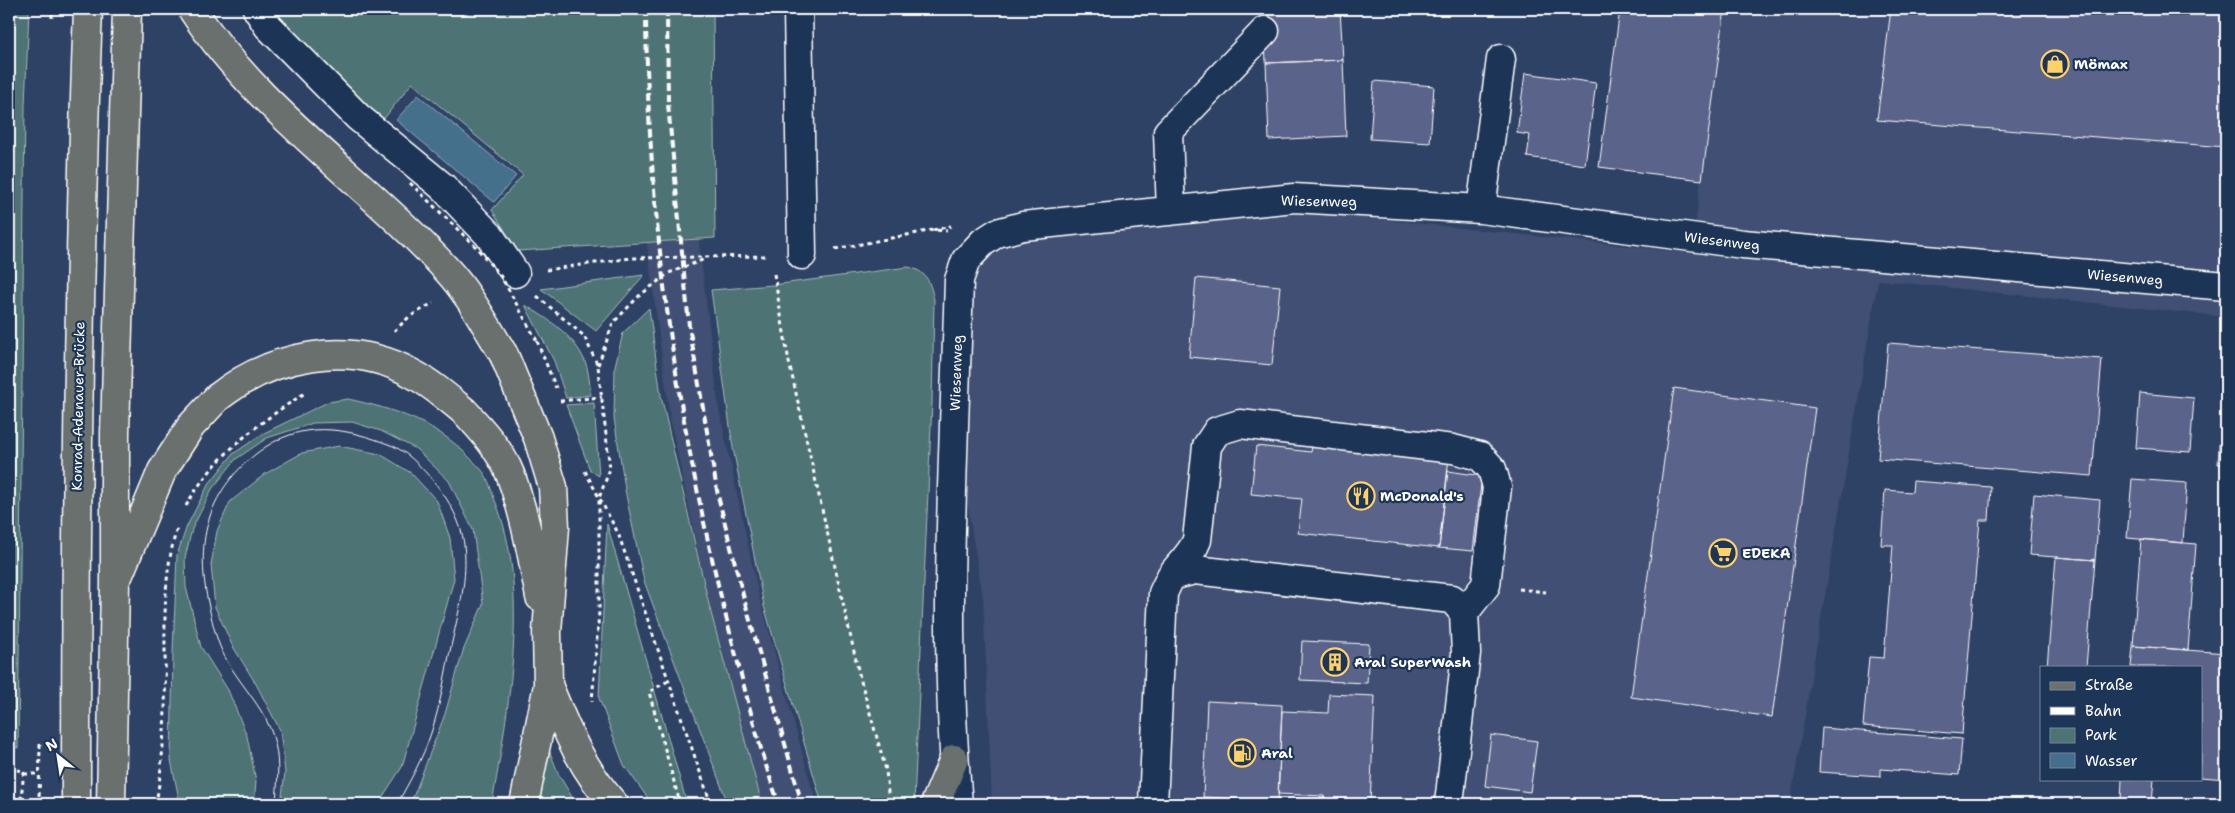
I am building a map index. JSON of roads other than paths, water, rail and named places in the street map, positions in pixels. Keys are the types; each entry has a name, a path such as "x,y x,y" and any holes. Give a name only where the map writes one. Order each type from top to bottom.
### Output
{"main road":[{"name":"Konrad-Adenauer-Brücke","path":"76,804 80,246 88,9"},
{"path":"112,804 116,582 115,433 127,9"},
{"path":"192,9 228,59 292,125 397,219 447,270 475,307 504,356 538,438 553,487 555,527 547,632 548,685 524,804"},
{"path":"116,582 145,508 174,450 191,426 217,398 254,373 304,356 357,356 411,372 436,388 477,424 509,472 526,526 547,632"},
{"path":"548,685 574,750 602,791 614,804"},
{"path":"935,804 954,759"}],"street":[{"path":"257,9 268,26 358,116 437,182 464,208 489,235 505,276"},
{"path":"798,9 802,255"},
{"path":"1171,211 1168,132 1265,31"},
{"path":"1481,210 1501,59"},
{"name":"Wiesenweg","path":"958,804 954,759 950,577 959,280 966,260 973,250 998,233 1031,225 1294,198 1481,210 1743,244 2226,286"},
{"path":"1153,804 1163,593 1171,576 1182,560 1193,551 1197,540 1207,446 1217,431 1240,424 1453,449 1480,456 1492,469 1497,487 1486,585 1464,613"},
{"path":"1171,576 1195,570 1452,598 1464,613 1466,653 1449,804"}],"water":[{"path":"418,95 516,176 494,202 396,120"}],"tram line":[{"path":"276,804 278,766 277,751 272,732 261,710 232,670 218,640 205,584 204,541 215,503 239,469 257,453 274,442 290,435 324,430 358,434 375,439 393,446 408,455 435,483 452,508 460,526 464,545 465,570 462,594 438,711 424,751 397,804"}],"railway":[{"path":"646,9 652,169 660,249 682,409 697,488 733,644 754,724 779,804"},
{"path":"667,9 668,104 689,326 718,496 744,599 802,804"}],"place":[{"name":"Mömax","path":"2055,64"},
{"name":"McDonald's","path":"1361,496"},
{"name":"EDEKA","path":"1723,553"},
{"name":"Aral SuperWash","path":"1335,662"},
{"name":"Aral","path":"1242,753"}]}
